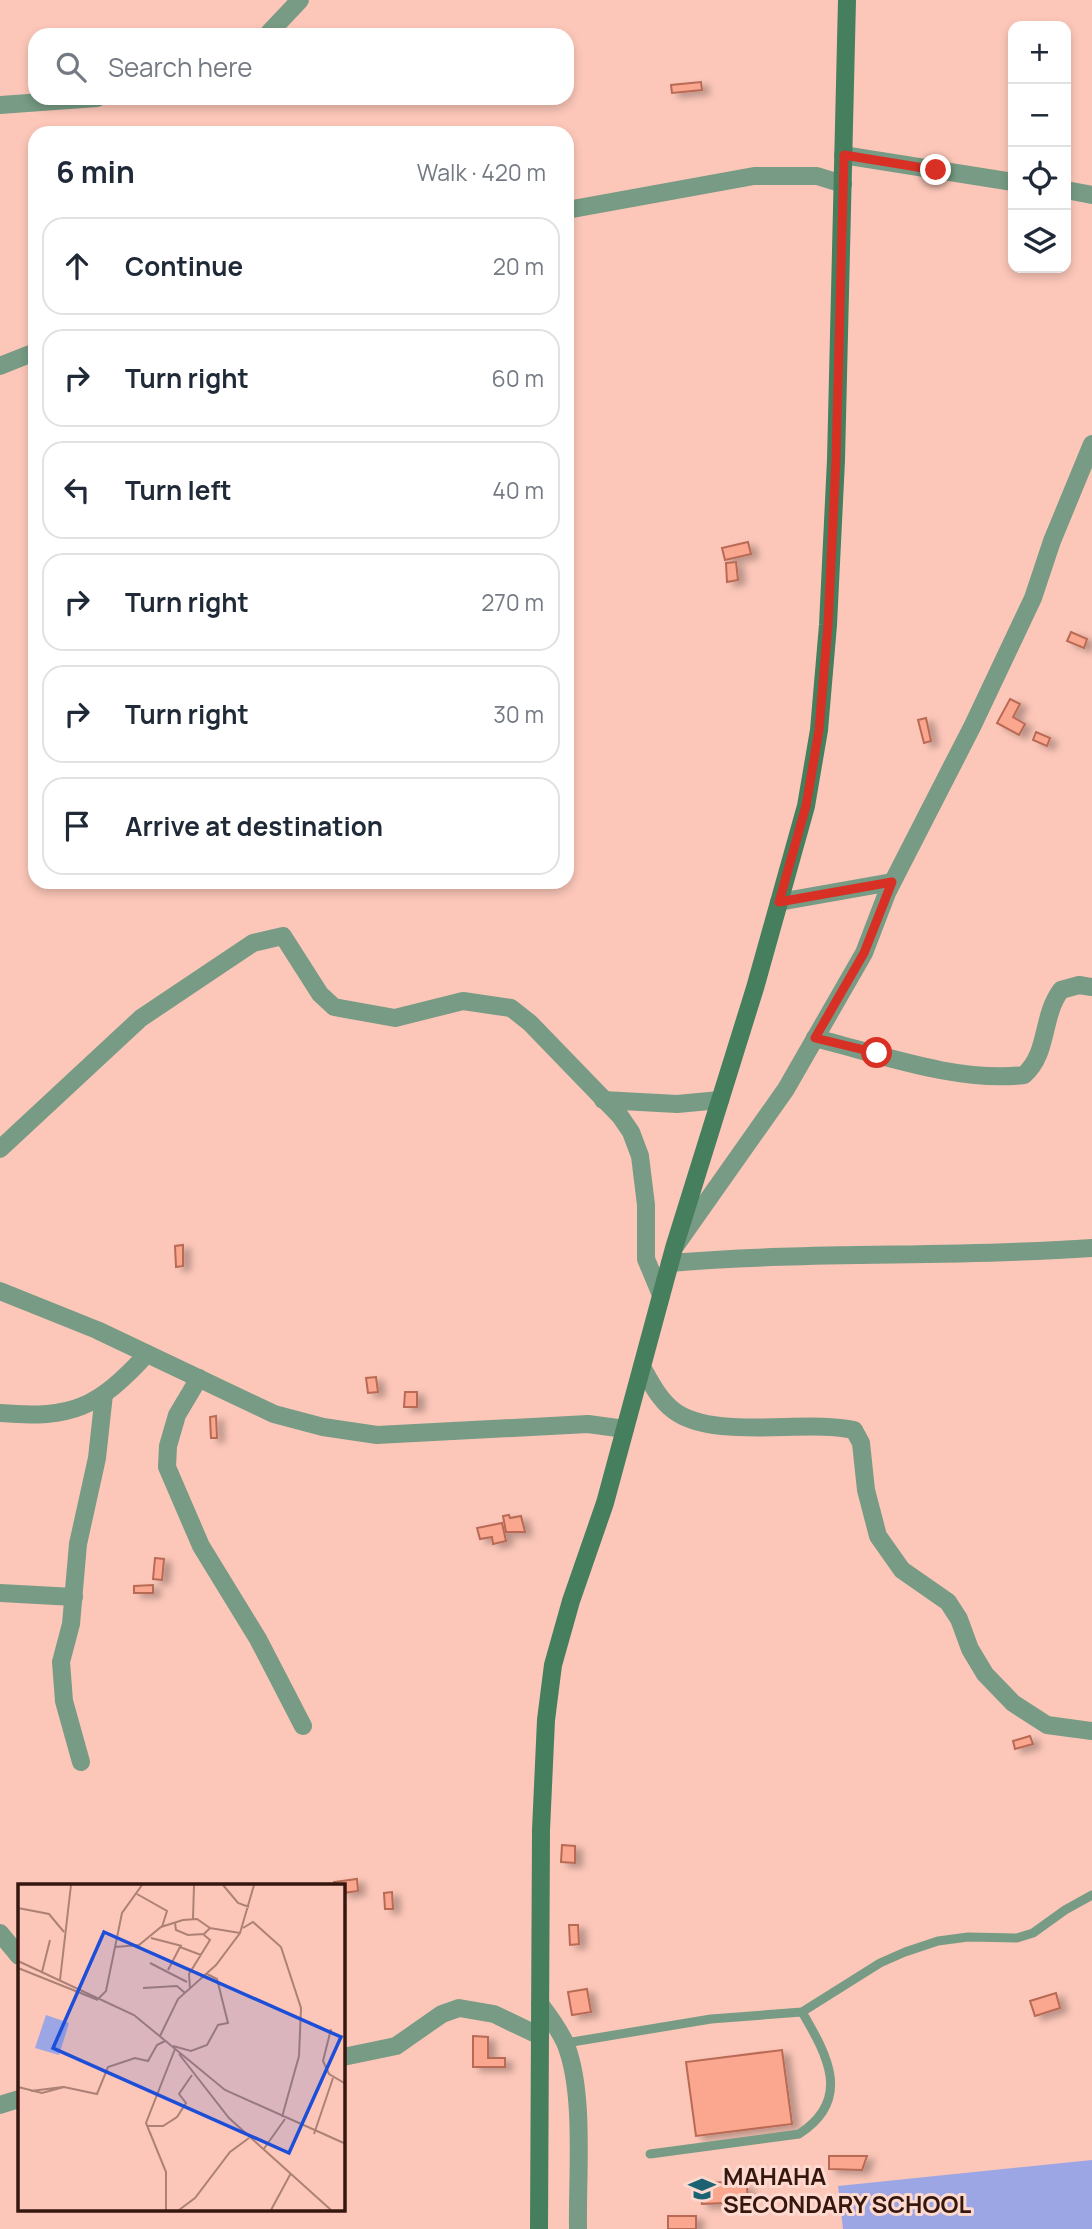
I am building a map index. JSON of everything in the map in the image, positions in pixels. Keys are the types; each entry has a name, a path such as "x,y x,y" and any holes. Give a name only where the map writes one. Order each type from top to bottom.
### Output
{"main road":[{"path":"539,2229 541,1830 547,1703 553,1665 571,1601 605,1503 672,1256 779,902 806,806 821,717 836,460 847,0"}],"street":[{"path":"274,28 300,0"},
{"path":"0,105 28,103"},
{"path":"844,155 1008,181"},
{"path":"574,209 767,175 817,176 843,184"},
{"path":"1071,191 1092,195"},
{"path":"0,366 28,355"},
{"path":"672,1256 786,1089 864,953 892,882 973,725 1032,598 1092,444"},
{"path":"779,902 892,882"},
{"path":"0,1149 141,1018 253,943 284,936 320,995 334,1007 395,1018 463,1001 511,1009 530,1023 631,1132 640,1156 646,1205 646,1259 662,1295"},
{"path":"815,1038 920,1065 986,1075 1024,1075 1040,1054 1046,1020 1061,989 1079,985 1092,987"},
{"path":"603,1100 677,1104 720,1100"},
{"path":"672,1256 759,1258 944,1255 1092,1248"},
{"path":"0,1290 147,1354 274,1414 323,1427 377,1434 587,1424 625,1429"},
{"path":"0,1413 62,1414 93,1402 147,1354"},
{"path":"642,1367 656,1392 675,1412 704,1423 731,1427 854,1430 861,1443 866,1490 878,1535 902,1570 948,1602 985,1674 1013,1703 1047,1725 1092,1731"},
{"path":"199,1378 177,1415 167,1446 167,1467 201,1546 258,1639 303,1726"},
{"path":"82,1762 64,1701 61,1662 74,1597 78,1544 97,1458 104,1394"},
{"path":"0,1593 74,1597"},
{"path":"0,1933 18,1955"},
{"path":"540,2004 566,2043 576,2091 578,2229"},
{"path":"345,2057 396,2046 442,2014 459,2008 494,2014 540,2036"},
{"path":"0,2105 18,2099"}],"lane":[{"path":"566,2043 711,2019 802,2012 880,1963 905,1952 938,1941 968,1937 1025,1936 1092,1895"},
{"path":"650,2154 799,2134 816,2123 828,2105 832,2085 817,2036 802,2012"}],"shaded area":[{"path":"1092,2160 1092,2229 843,2229 838,2186"}],"building":[{"path":"701,82 702,90 672,93 671,85"},
{"path":"748,542 751,554 725,560 722,548"},
{"path":"736,562 738,580 727,582 726,563"},
{"path":"1071,632 1087,639 1084,648 1067,641"},
{"path":"1010,699 1020,704 1013,717 1025,724 1019,735 997,723"},
{"path":"926,718 931,741 924,743 918,720"},
{"path":"1036,732 1050,738 1047,746 1033,740"},
{"path":"183,1245 183,1266 176,1267 175,1246"},
{"path":"376,1377 378,1392 368,1393 366,1378"},
{"path":"405,1392 417,1392 417,1407 404,1407"},
{"path":"216,1416 217,1438 211,1438 210,1417"},
{"path":"509,1515 510,1518 521,1516 525,1532 506,1532 503,1516"},
{"path":"502,1523 506,1541 493,1544 492,1537 480,1539 477,1528"},
{"path":"155,1558 164,1559 162,1580 153,1579"},
{"path":"153,1585 153,1593 134,1593 134,1586"},
{"path":"1030,1736 1033,1744 1015,1749 1013,1741"},
{"path":"562,1845 575,1846 575,1863 561,1862"},
{"path":"357,1879 358,1891 345,1893 345,1884 334,1882"},
{"path":"392,1892 393,1909 385,1909 384,1893"},
{"path":"569,1925 578,1925 579,1944 570,1945"},
{"path":"587,1989 591,2012 572,2015 568,1992"},
{"path":"1056,1993 1060,2008 1035,2016 1030,2001"},
{"path":"473,2036 488,2037 488,2058 505,2058 505,2067 473,2067"},
{"path":"782,2050 792,2124 696,2136 686,2062"},
{"path":"829,2156 867,2156 862,2170 829,2169"},
{"path":"732,2182 733,2186 747,2185 748,2202 702,2204 698,2183"},
{"path":"668,2216 696,2216 696,2229 668,2229"}],"place":[{"name":"MAHAHA SECONDARY SCHOOL","path":"702,2189"}],"route":[{"path":"877,1053 815,1038 864,953 892,882 779,902 806,806 819,730 828,625 836,460 844,155 936,170"}]}
